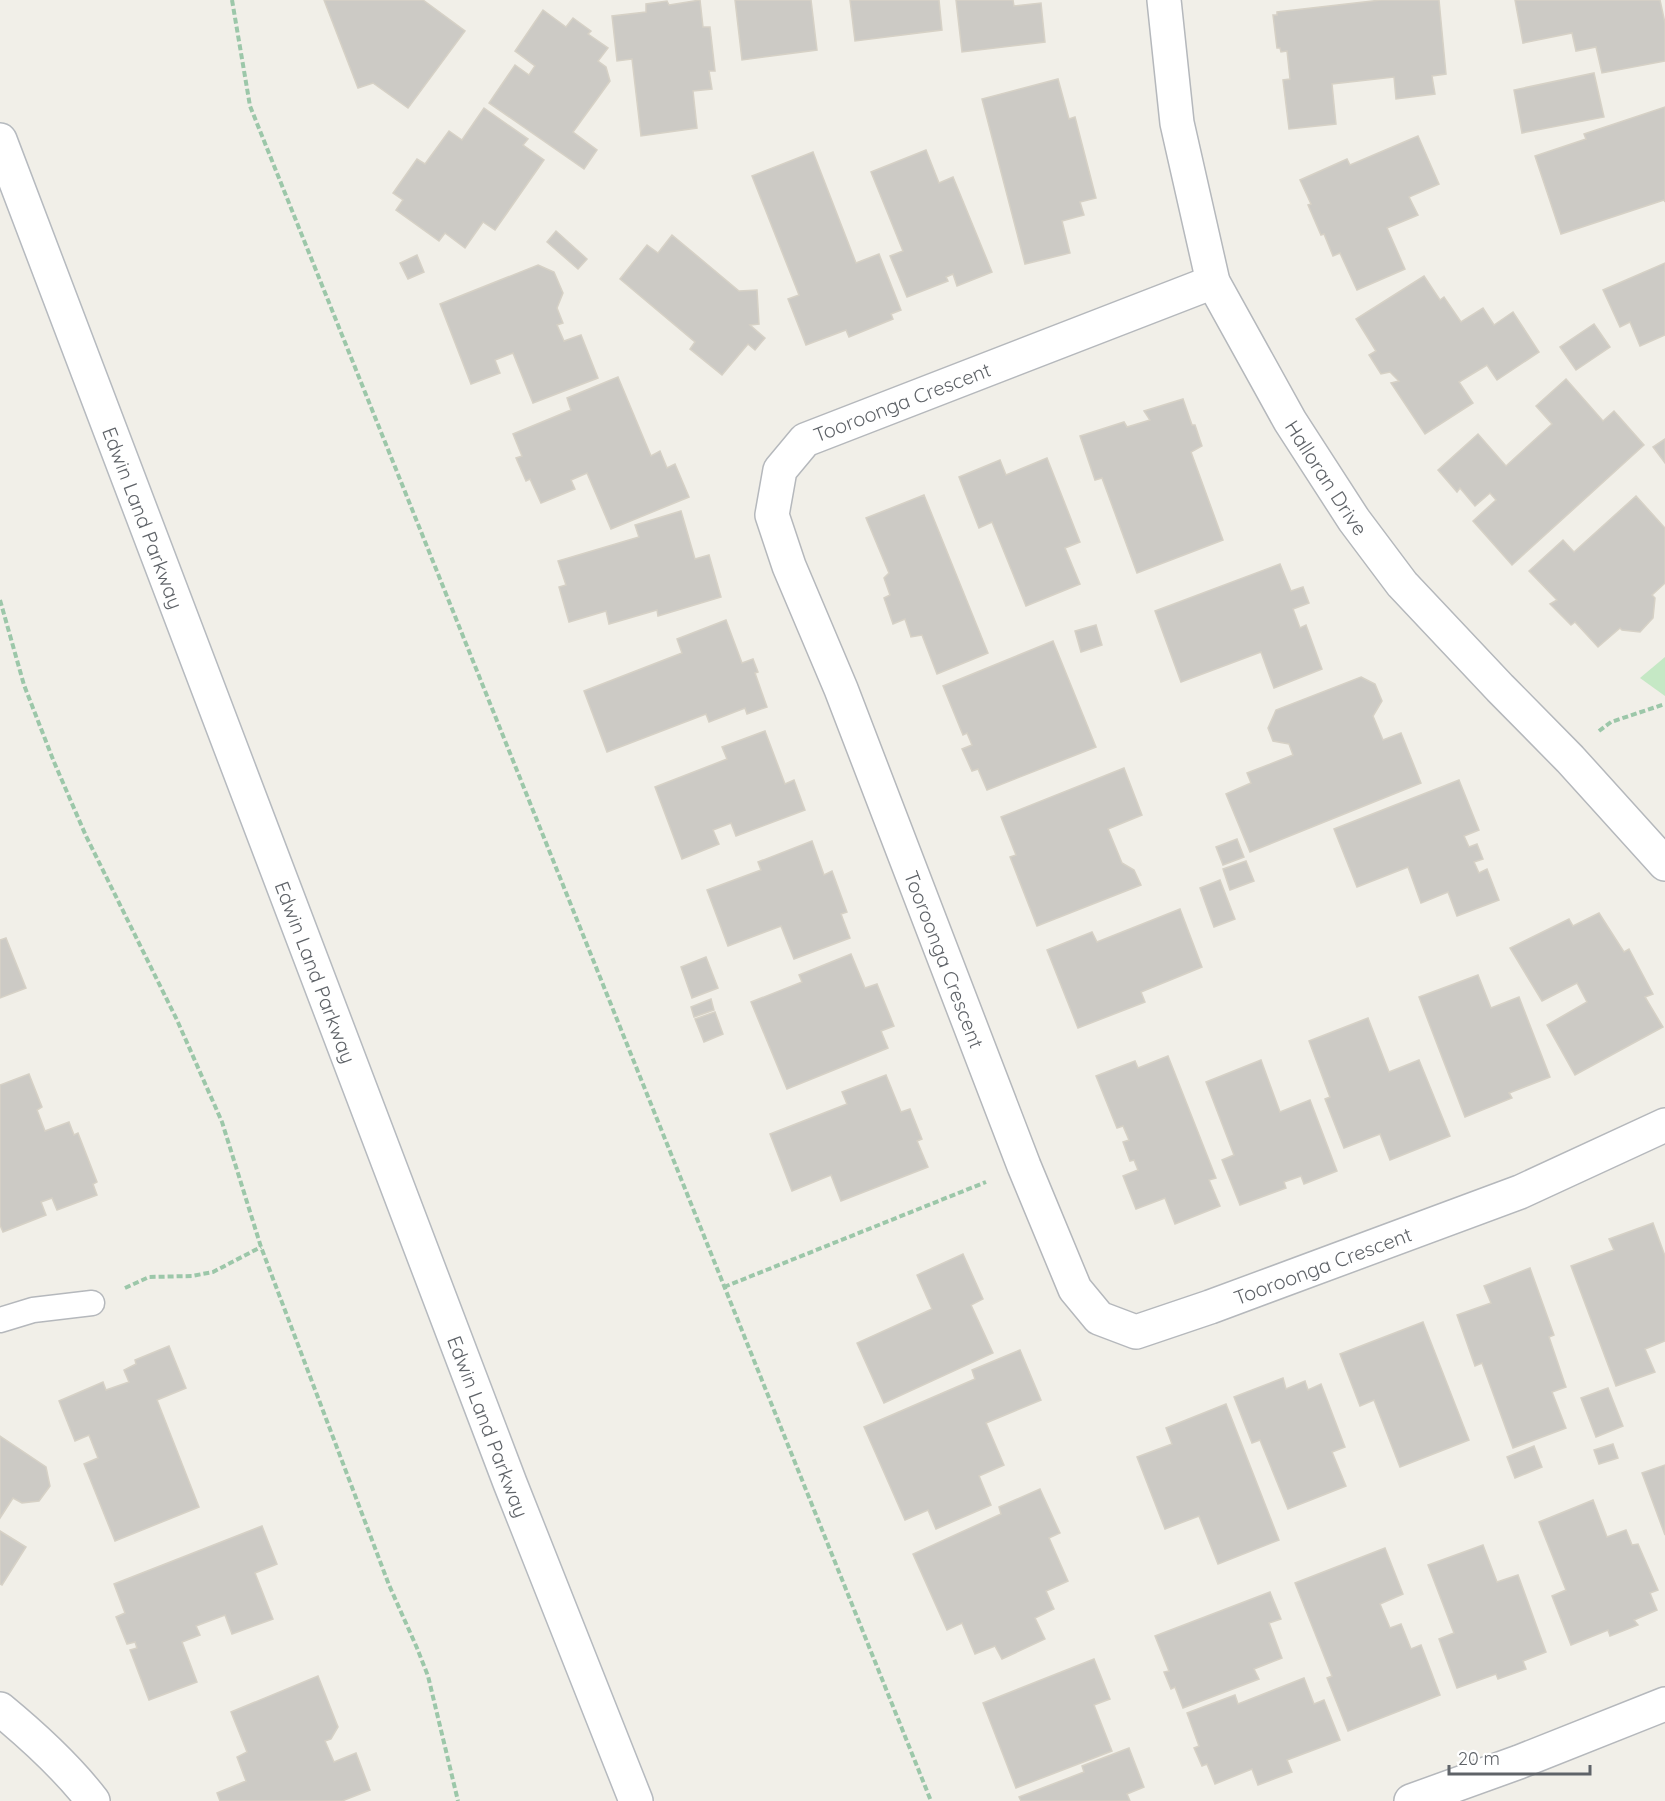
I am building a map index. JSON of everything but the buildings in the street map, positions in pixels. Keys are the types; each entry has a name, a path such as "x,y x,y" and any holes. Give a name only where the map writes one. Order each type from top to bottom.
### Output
{"street":[{"name":"Halloran Drive","path":"1164,0 1177,123 1213,282 1290,421 1361,529 1402,584 1570,759 1665,864"},
{"name":"Edwin Land Parkway","path":"0,140 510,1483 636,1801"},
{"name":"Tooroonga Crescent","path":"1213,282 805,440 780,470 772,515 789,566 841,689 1024,1166 1075,1289 1100,1318 1136,1332 1309,1272 1520,1192 1665,1125"},
{"path":"1411,1801 1519,1762 1665,1704"},
{"path":"0,1709 74,1776 93,1801"}],"lane":[{"path":"0,1320 24,1312 92,1303"}],"path":[{"path":"232,0 250,105 931,1801"},
{"path":"0,600 24,685 54,762 86,836 182,1030 222,1122 261,1247 392,1595 428,1676 458,1801"},
{"path":"1570,759 1611,722 1665,704"},
{"path":"724,1287 1024,1166"},
{"path":"92,1303 149,1277 192,1276 213,1272 261,1247"}],"green space":[{"path":"1665,657 1665,696 1640,678"}]}
